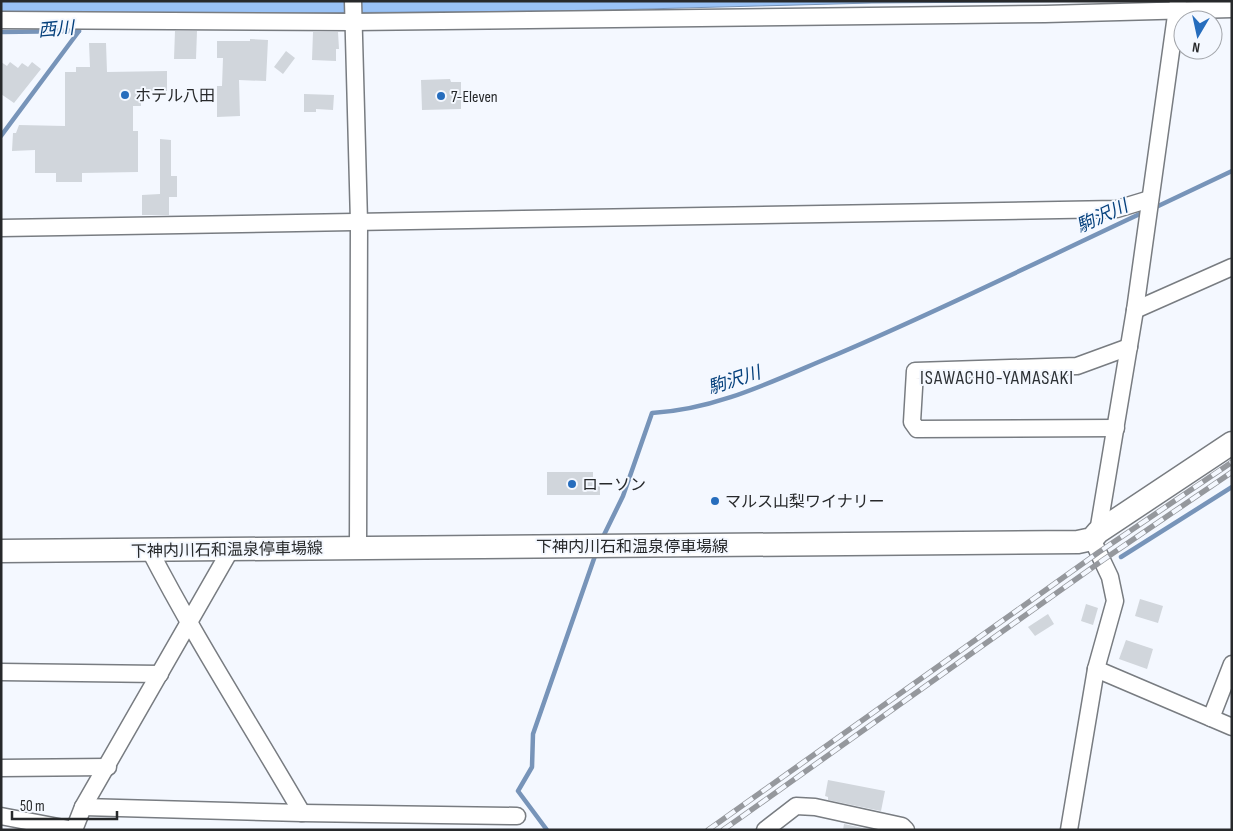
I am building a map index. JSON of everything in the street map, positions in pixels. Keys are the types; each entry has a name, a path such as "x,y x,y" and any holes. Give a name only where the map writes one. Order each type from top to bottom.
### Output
{"main road":[{"name":"下神内川石和温泉停車場線","path":"1,551 1078,542 1095,536 1232,443"}],"street":[{"path":"1069,830 1096,669 1115,601 1095,536 1116,428 1135,310 1177,5"},
{"path":"1,20 80,21 352,12 1045,14 1177,5 1232,9"},
{"path":"352,12 359,222 358,547"},
{"path":"1,228 1117,209 1150,199"},
{"path":"1135,310 1232,267"},
{"path":"1116,428 917,429 912,422 915,371 1077,366 1129,347"},
{"path":"1,816 74,830 83,807 108,767 231,549"},
{"path":"149,550 188,623 245,714 302,813"},
{"path":"1211,718 1232,664"},
{"path":"1096,669 1232,727"},
{"path":"1,672 160,674"},
{"path":"1,768 108,767"},
{"path":"766,830 796,806 815,807 902,826 906,830"},
{"path":"83,807 517,816"}],"water":[{"path":"1,1 1130,1 872,3 569,11 1,15"}],"building":[{"path":"175,31 197,31 196,59 174,59"},
{"path":"313,32 338,32 339,49 336,49 336,61 312,60"},
{"path":"250,39 268,40 266,81 239,80 240,116 217,117 217,86 222,86 223,58 217,58 217,41 250,41"},
{"path":"89,43 106,43 107,72 167,71 167,91 141,91 141,106 133,106 133,131 138,131 138,172 82,173 82,182 56,182 56,173 35,173 35,150 12,151 13,133 16,133 19,125 65,126 65,72 76,72 76,67 90,67"},
{"path":"286,51 295,58 283,74 274,67"},
{"path":"1,62 7,66 10,62 18,68 22,63 28,67 32,62 41,69 14,103 1,94"},
{"name":"7-Eleven","path":"450,79 451,82 461,82 461,109 422,110 421,80"},
{"path":"304,94 334,95 333,110 316,109 316,112 304,112"},
{"path":"160,139 171,140 171,176 177,176 177,197 169,197 169,215 142,215 142,195 160,194"},
{"path":"547,472 593,472 593,482 600,483 600,495 547,495"},
{"path":"1140,599 1163,606 1158,623 1135,616"},
{"path":"1086,604 1098,608 1093,625 1081,621"},
{"path":"1048,614 1054,624 1035,636 1028,627"},
{"path":"1126,640 1153,649 1147,669 1119,659"},
{"path":"828,780 885,791 881,811 828,800 828,797 825,796"},
{"path":"844,824 867,829 867,830 843,830"}],"waterway":[{"name":"西川","path":"1,32 79,31"},
{"path":"1,136 79,31"},
{"name":"駒沢川","path":"1154,208 1232,171"},
{"name":"駒沢川","path":"602,539 623,496 652,413 698,407 764,385 908,323 1144,212"},
{"path":"1121,557 1232,487"},
{"name":"駒沢川","path":"547,830 518,791 532,767 533,734 596,553"}],"railway":[{"path":"708,830 1099,552 1232,462"},
{"path":"723,830 1103,560 1232,472"}],"place":[{"name":"ホテル八田","path":"125,95"},
{"name":"7-Eleven","path":"441,96"},
{"name":"ローソン","path":"572,484"},
{"name":"マルス山梨ワイナリー","path":"715,501"}],"district":[{"name":"ISAWACHO-YAMASAKI","path":"997,377"}]}
